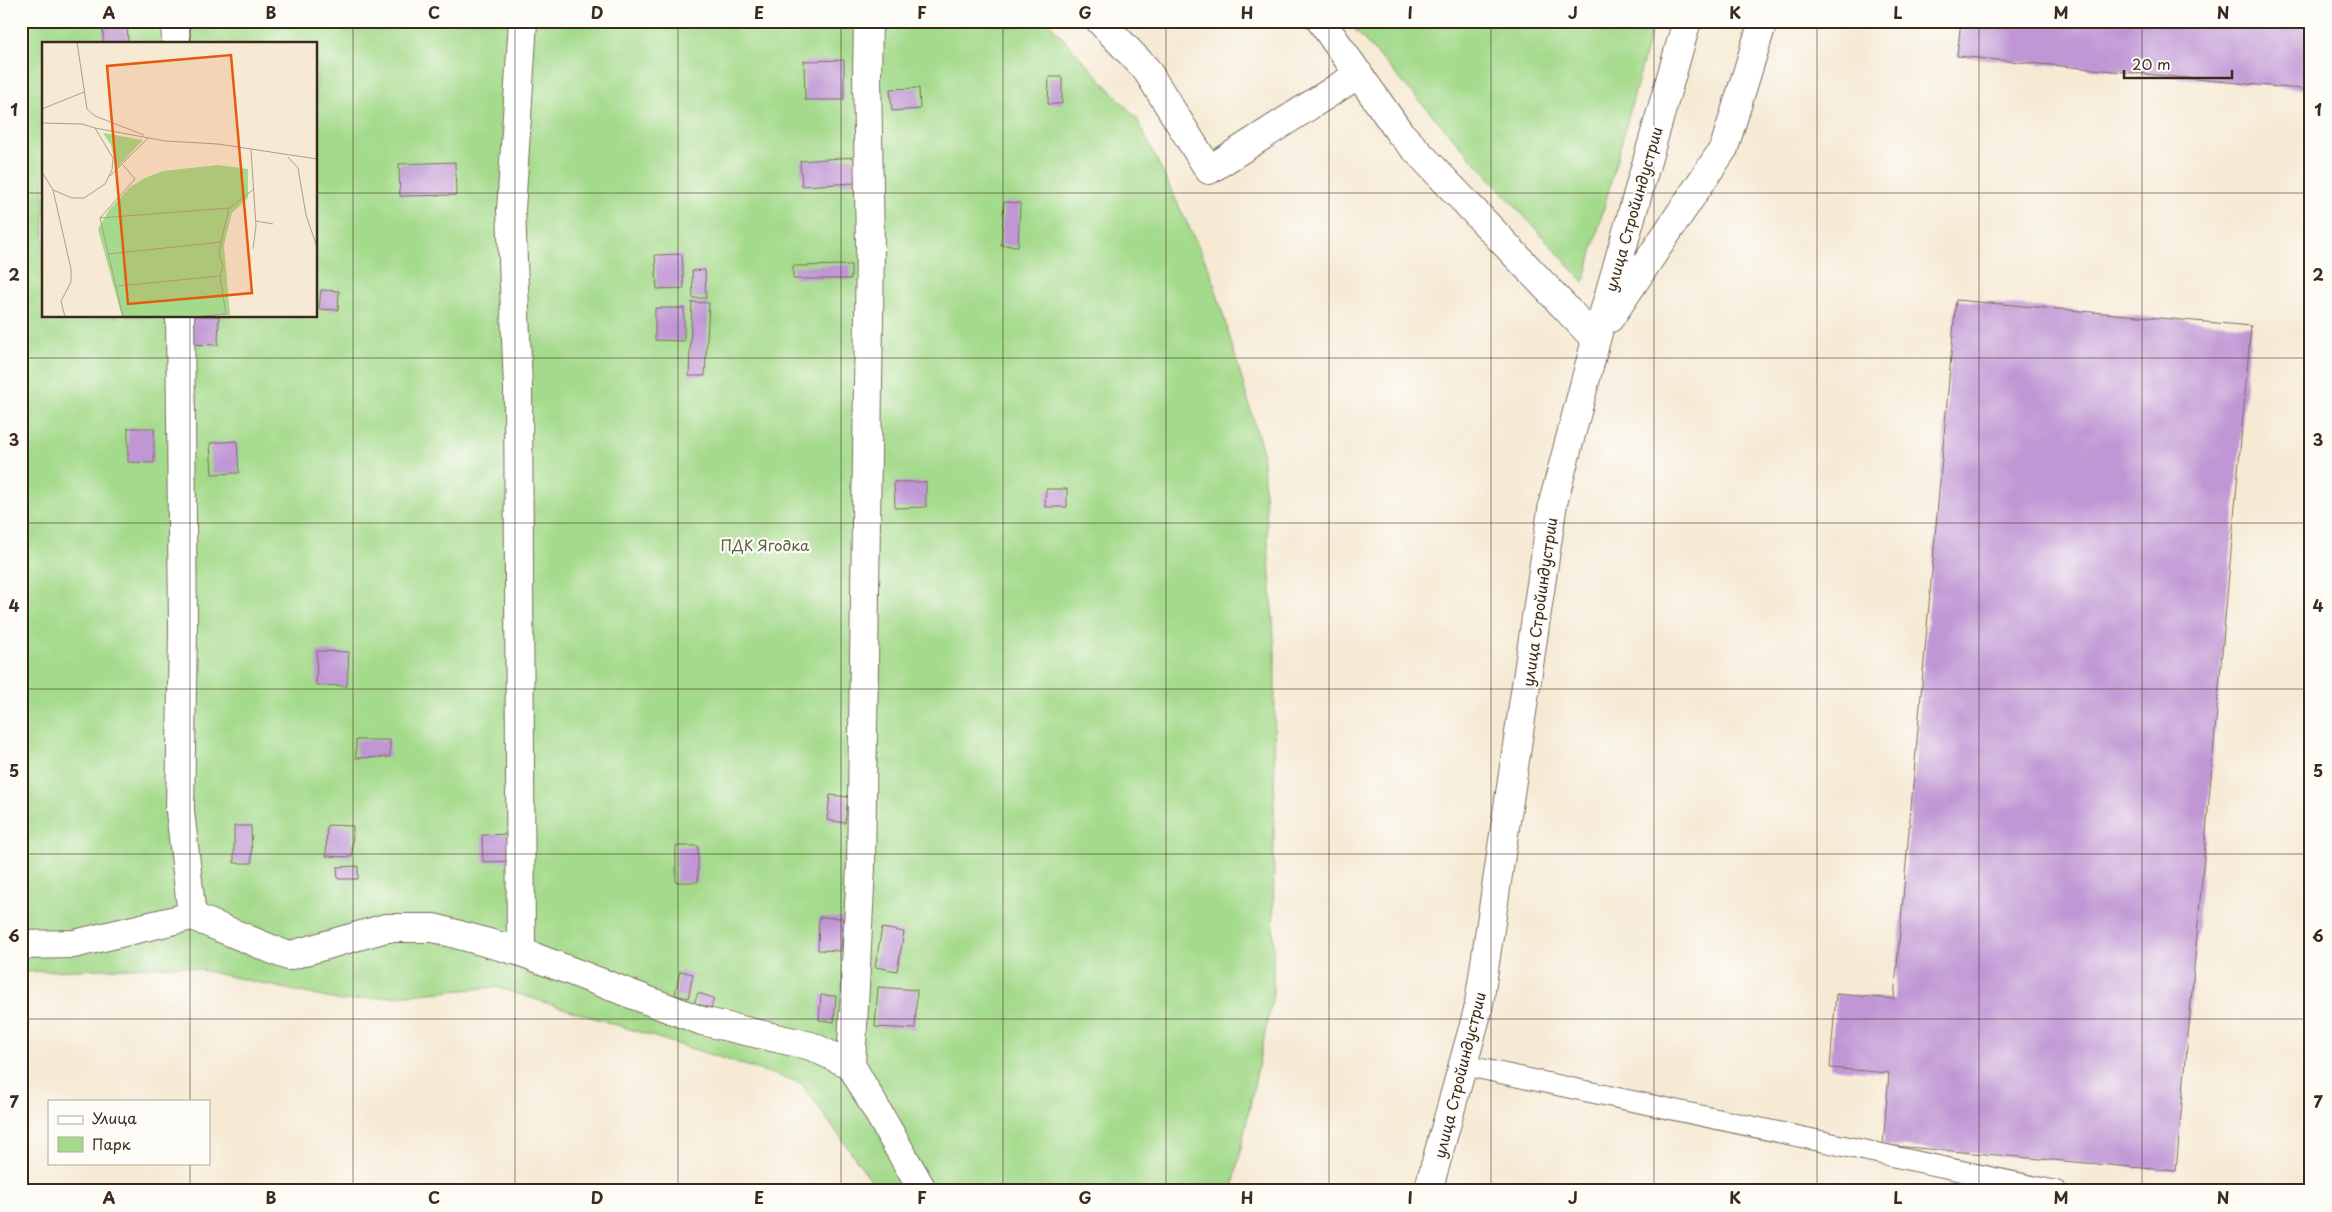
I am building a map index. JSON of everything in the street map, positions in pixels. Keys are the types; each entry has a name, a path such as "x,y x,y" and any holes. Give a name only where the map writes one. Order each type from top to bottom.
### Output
{"street":[{"path":"175,21 176,42"},
{"path":"521,952 518,388 511,210 523,21"},
{"path":"868,21 866,76 870,248 861,847 851,1065 923,1191"},
{"path":"1100,21 1146,69 1209,170 1359,74"},
{"path":"1321,21 1400,133 1596,340 1724,148 1763,21"},
{"name":"улица Стройиндустрии","path":"1428,1191 1478,1010 1553,503 1596,340 1687,21"},
{"path":"180,318 183,618 180,811 192,916"},
{"path":"21,945 74,944 192,916 288,956 386,928 434,928 521,952 702,1021 811,1046 851,1065"}],"lane":[{"path":"1463,1065 2056,1191"}],"green space":[{"name":"ПДК Ягодка","path":"21,21 1047,21 1137,119 1211,273 1262,449 1275,653 1273,995 1232,1191 879,1191 801,1083 496,987 341,1001 183,966 21,972"},
{"path":"1347,21 1654,21 1584,282"}],"building":[{"path":"103,21 127,21 128,42 103,42"},
{"path":"1961,21 2311,21 2311,90 1957,56"},
{"path":"844,60 844,100 805,100 804,61"},
{"path":"1049,77 1062,77 1062,104 1048,104"},
{"path":"919,88 920,109 892,111 890,89"},
{"path":"854,157 855,183 802,186 800,161"},
{"path":"455,162 456,195 400,196 399,164"},
{"path":"1004,202 1020,203 1018,246 1001,245"},
{"path":"682,254 684,288 657,289 655,255"},
{"path":"851,265 851,279 793,279 793,266"},
{"path":"705,270 706,298 693,298 692,271"},
{"path":"321,290 339,291 338,310 319,309"},
{"path":"1956,300 2251,326 2176,1171 1883,1145 1889,1073 1830,1068 1836,994 1894,999"},
{"path":"692,302 709,303 705,376 689,376"},
{"path":"655,308 684,308 684,341 655,340"},
{"path":"188,318 219,318 218,345 187,344"},
{"path":"128,428 154,428 154,463 128,462"},
{"path":"237,441 239,473 212,474 210,443"},
{"path":"894,482 926,482 926,507 895,508"},
{"path":"1046,489 1067,489 1067,507 1045,507"},
{"path":"317,651 349,652 347,686 316,685"},
{"path":"356,740 390,740 390,757 356,758"},
{"path":"830,795 848,797 845,823 827,820"},
{"path":"327,825 353,826 352,857 326,856"},
{"path":"234,826 251,826 252,863 234,863"},
{"path":"512,834 514,861 483,862 482,835"},
{"path":"676,846 698,846 698,882 676,882"},
{"path":"358,866 358,879 338,879 337,867"},
{"path":"819,917 843,918 841,951 818,950"},
{"path":"882,928 904,932 897,971 875,967"},
{"path":"680,971 693,974 688,998 675,995"},
{"path":"878,987 917,990 915,1029 875,1027"},
{"path":"698,993 714,998 711,1008 694,1003"},
{"path":"821,995 836,996 834,1022 819,1020"}]}
